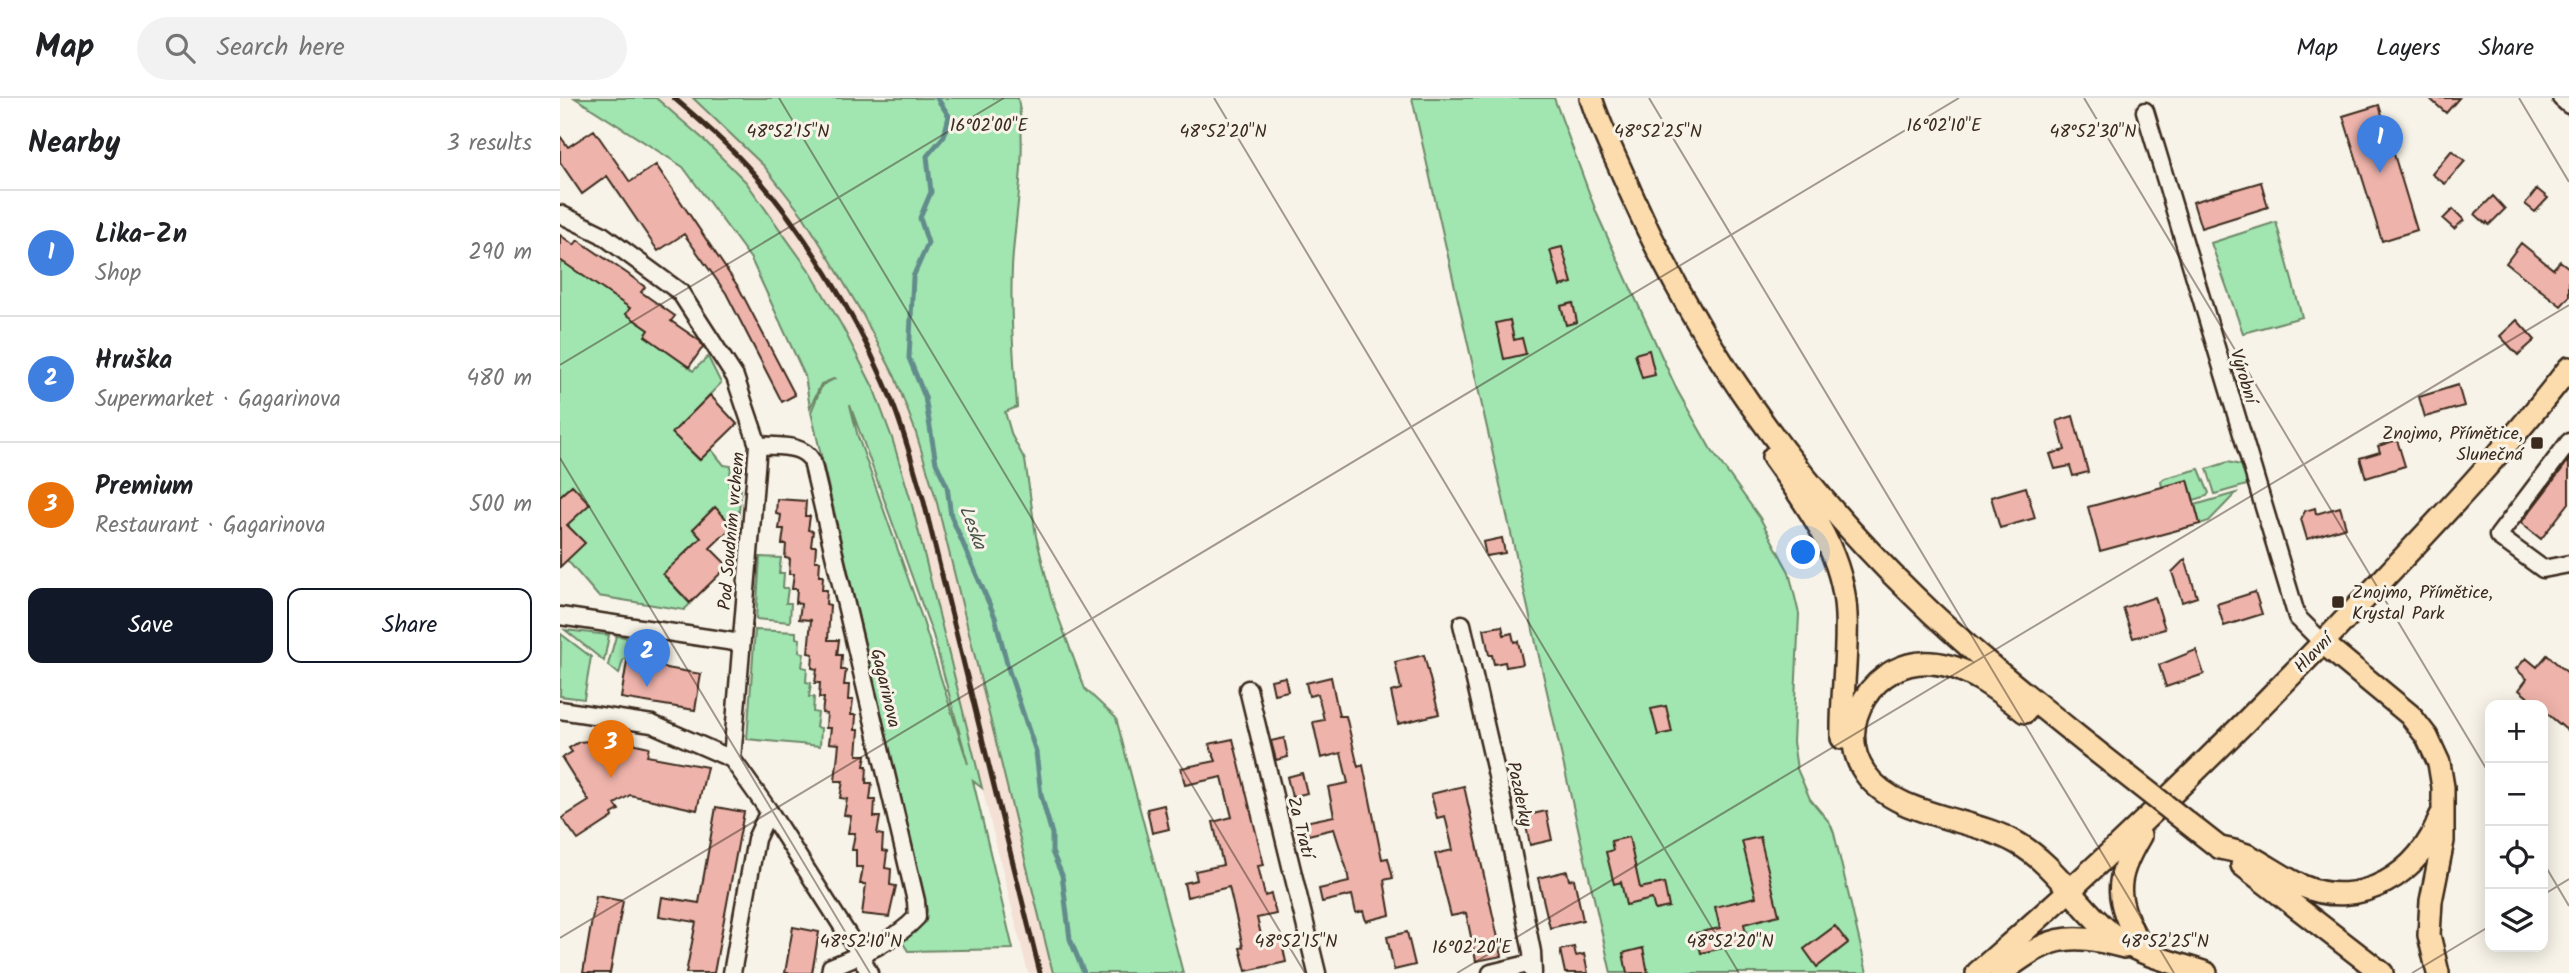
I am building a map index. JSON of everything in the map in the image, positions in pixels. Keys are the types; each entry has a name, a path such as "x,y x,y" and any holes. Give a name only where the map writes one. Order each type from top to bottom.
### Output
{"main road":[{"path":"1591,98 1659,254 1704,333 1777,442 1848,528 1944,624 2090,746 2382,973"},
{"path":"1704,333 1730,397 1815,517 1840,572 1846,614 1843,746 1849,769 1868,796 1890,810 1931,821 1943,818"},
{"name":"Hlavní","path":"1978,973 2152,816 2323,643 2483,472 2525,425 2569,368"},
{"path":"2323,643 2410,715 2434,750 2442,775 2443,842 2431,901 2429,935 2438,973"},
{"path":"2090,746 2067,745 2002,694 1961,671 1931,663 1897,668 1876,682 1860,704 1854,737 1858,760 1864,773 1889,797 1943,818 1982,827 2018,843 2038,858 2121,941 2141,951"},
{"path":"2218,847 2248,855 2304,887 2324,892 2356,892 2385,883 2411,864 2430,840 2442,812"},
{"path":"2141,951 2124,913 2120,883 2126,861 2152,816"},
{"path":"2001,973 2036,948 2061,939 2097,939 2206,973"}],"street":[{"path":"2561,98 2569,105"},
{"name":"Výrobní","path":"2145,111 2297,617 2323,643"},
{"name":"Pod Soudním vrchem","path":"560,214 601,234 680,292 735,377 758,445 732,759"},
{"path":"2569,442 2498,536 2543,569 2569,564"},
{"name":"Gagarinova","path":"758,445 800,448 809,454 812,461 916,901 917,917 908,926 860,954 831,967 830,973"},
{"path":"560,616 741,643"},
{"name":"Pazderky","path":"1462,624 1502,803 1532,952 1532,968"},
{"name":"Za Tratí","path":"1248,689 1317,973"},
{"path":"560,710 652,724 732,759 769,811 860,954 869,973"},
{"path":"732,973 756,839 769,811"},
{"path":"1491,973 1532,968"}],"shaded area":[{"path":"656,98 693,98 764,166 803,216 831,261 895,377 935,495 1053,973 1028,973 911,501 873,387 811,273 746,182 702,138"}],"green space":[{"path":"575,98 656,98 702,138 746,182 811,273 842,326 873,387 911,501 982,788 973,781 1013,949 908,951 901,940 921,925 927,910 811,412 822,385 836,378 821,384 810,408 805,376 751,259 683,167","holes":["850,405 933,635 968,764 922,618 858,437"]},
{"path":"693,98 1018,98 1022,141 1012,286 1017,407 1005,412 1012,436 1025,460 1036,536 1051,597 1085,689 1116,718 1183,973 1053,973 935,495 895,377 863,315 803,216 764,166"},
{"path":"1412,98 1554,98 1597,214 1677,390 1710,448 1760,518 1789,572 1799,614 1793,742 1797,769 1810,799 1830,823 1834,833 1867,973 1611,973"},
{"path":"2276,222 2302,317 2243,333 2211,243"},
{"path":"563,261 630,308 626,314 649,330 693,371 708,357 721,383 673,433 699,460 711,449 724,465 731,466 729,486 741,488 738,524 733,526 715,508 693,529 701,538 663,574 690,604 684,610 598,596 567,560 584,543 567,525 589,503 560,496 560,265"},
{"path":"2228,462 2245,466 2250,484 2215,494 2207,469"},
{"path":"2199,469 2209,493 2207,496 2194,500 2188,480 2162,487 2161,481 2165,478"},
{"path":"2236,493 2209,521 2200,524 2195,505"},
{"path":"760,557 781,558 779,573 784,573 783,588 788,588 786,603 791,603 790,622 756,619"},
{"path":"565,630 609,635 604,661"},
{"path":"755,630 796,632 796,638 800,639 799,652 804,653 802,667 807,668 806,682 811,683 809,697 814,697 813,712 818,713 816,727 821,728 820,746 747,739"},
{"path":"561,634 591,657 584,699 560,696"},
{"path":"616,636 625,637 632,644 630,655 623,660 619,674 608,665"}],"building":[{"path":"2429,98 2459,98 2446,113"},
{"path":"2379,105 2417,230 2382,241 2343,116"},
{"path":"594,130 630,182 656,165 739,288 795,395 782,402 726,293 684,234 658,251 607,176 582,194 560,162 560,136 568,147"},
{"path":"2452,150 2465,161 2445,184 2432,174"},
{"path":"2261,182 2268,207 2201,228 2193,202"},
{"path":"2537,189 2548,198 2535,212 2525,204"},
{"path":"2493,196 2505,209 2489,225 2475,214"},
{"path":"2453,209 2464,220 2454,229 2443,219"},
{"path":"560,235 574,245 578,240 628,274 645,287 641,292 675,316 671,321 700,341 703,347 689,367 645,336 649,330 626,314 630,308 560,260"},
{"path":"2521,243 2553,269 2560,261 2569,268 2569,297 2561,306 2506,263"},
{"path":"1562,247 1572,283 1560,286 1550,250"},
{"path":"1573,303 1577,322 1566,325 1561,306"},
{"path":"1510,320 1514,340 1522,338 1526,354 1504,359 1496,323"},
{"path":"2517,320 2535,340 2518,355 2500,336"},
{"path":"1649,350 1655,375 1642,378 1635,354"},
{"path":"2458,385 2464,406 2425,417 2419,397"},
{"path":"710,395 737,424 700,460 672,433"},
{"path":"2073,416 2088,472 2073,476 2070,466 2055,469 2050,454 2065,450 2057,421"},
{"path":"2397,440 2405,466 2366,478 2360,458 2380,452 2378,446"},
{"path":"2569,460 2569,503 2541,539 2521,523"},
{"path":"2188,480 2200,524 2100,551 2088,507"},
{"path":"572,485 590,504 567,525 585,543 560,567 560,496"},
{"path":"2026,487 2035,518 2000,528 1991,497"},
{"path":"777,499 806,501 805,516 810,516 808,530 813,531 811,546 816,546 815,561 820,561 822,590 827,590 826,604 830,605 828,640 839,640 837,655 842,655 841,670 846,670 844,685 849,685 848,700 853,700 851,715 856,715 855,730 859,730 857,755 866,755 866,783 872,783 870,800 875,800 874,817 880,817 877,834 883,835 882,851 887,852 885,868 891,869 890,885 896,886 889,917 862,914 866,884 860,884 863,867 856,867 856,850 852,850 855,833 848,833 851,816 844,815 847,799 840,798 843,781 835,781 839,744 829,743 831,728 826,728 827,714 822,713 824,698 819,698 820,683 815,683 817,669 812,668 813,654 808,653 811,620 799,619 801,604 796,603 797,589 792,589 794,574 789,574 790,559 785,558 786,544 782,544 784,529 779,529 781,515 776,514"},
{"path":"715,507 733,526 710,548 728,566 690,603 663,574 701,538 693,529"},
{"path":"2340,507 2346,527 2307,539 2301,519 2305,511 2315,508 2316,514"},
{"path":"1502,538 1505,553 1486,556 1483,542"},
{"path":"2185,559 2197,597 2182,602 2172,572"},
{"path":"2255,592 2262,614 2224,626 2217,604"},
{"path":"2155,597 2165,629 2133,638 2123,608"},
{"path":"1502,626 1504,635 1512,633 1514,642 1518,641 1523,664 1506,667 1505,662 1494,664 1492,655 1489,655 1484,629"},
{"path":"2196,650 2204,674 2166,687 2159,665"},
{"path":"1424,655 1439,714 1398,724 1391,692 1401,689 1395,662"},
{"path":"2547,655 2569,674 2569,732 2548,714 2548,700 2531,700 2519,690 2527,679 2516,669 2526,658 2537,667"},
{"path":"627,661 701,674 695,710 621,698"},
{"path":"1285,677 1288,691 1274,694 1271,680"},
{"path":"1331,677 1339,716 1346,716 1358,767 1363,765 1382,859 1388,858 1393,878 1384,880 1390,915 1366,921 1363,911 1356,913 1352,895 1322,902 1319,889 1349,882 1347,870 1334,829 1308,835 1305,822 1334,816 1328,787 1348,783 1341,753 1321,758 1313,722 1324,720 1318,694 1309,696 1306,683"},
{"path":"1666,706 1672,732 1658,735 1651,709"},
{"path":"625,735 636,744 649,747 647,756 707,767 697,810 630,795 615,804 619,810 612,814 613,817 578,840 562,818 589,801 562,758 572,752 569,748 579,742 599,740 616,747"},
{"path":"1284,738 1288,757 1276,760 1271,741"},
{"path":"1233,739 1264,865 1258,866 1265,896 1271,894 1276,914 1257,918 1263,943 1281,939 1286,962 1246,971 1229,887 1187,897 1184,883 1197,880 1195,871 1223,865 1213,822 1232,817 1222,777 1185,785 1181,768 1216,761 1209,744"},
{"path":"1302,773 1307,793 1292,797 1287,777"},
{"path":"1464,786 1502,956 1476,961 1466,913 1451,916 1435,854 1453,850 1445,816 1437,818 1431,794"},
{"path":"1164,805 1169,829 1152,833 1147,809"},
{"path":"716,807 744,812 714,973 686,973 696,922 659,916 662,897 699,903"},
{"path":"1546,811 1552,840 1530,845 1524,816"},
{"path":"1629,837 1640,888 1664,883 1669,907 1655,910 1652,899 1626,905 1621,882 1614,884 1606,852 1613,850 1611,841"},
{"path":"1760,837 1779,915 1744,924 1748,942 1701,953 1696,933 1720,928 1715,907 1756,897 1742,841"},
{"path":"1567,871 1569,880 1574,879 1583,920 1550,928 1538,878"},
{"path":"596,896 623,901 610,973 583,973"},
{"path":"1835,926 1848,943 1817,967 1804,949"},
{"path":"793,927 819,932 812,973 785,973"},
{"path":"1407,932 1415,965 1394,970 1387,937"},
{"path":"1574,947 1576,956 1584,954 1588,973 1565,973 1560,950"},
{"path":"1643,948 1648,973 1627,973 1623,953"}],"waterway":[{"name":"Leska","path":"937,98 949,116 944,136 927,156 931,192 920,218 928,243 913,277 909,358 925,397 936,463 947,486 951,516 995,617 1009,671 1036,752 1041,795 1052,834 1052,852 1062,875 1070,939 1084,973"}],"railway":[{"path":"674,98 736,155 774,197 810,247 843,301 890,396 923,498 1040,973"}],"place":[{"name":"Lika-Zn","path":"2380,173"},
{"name":"Znojmo, Přímětice, Slunečná","path":"2537,443"},
{"name":"Znojmo, Přímětice, Krystal Park","path":"2338,602"},
{"name":"Hruška","path":"647,687"},
{"name":"Premium","path":"611,778"}]}
